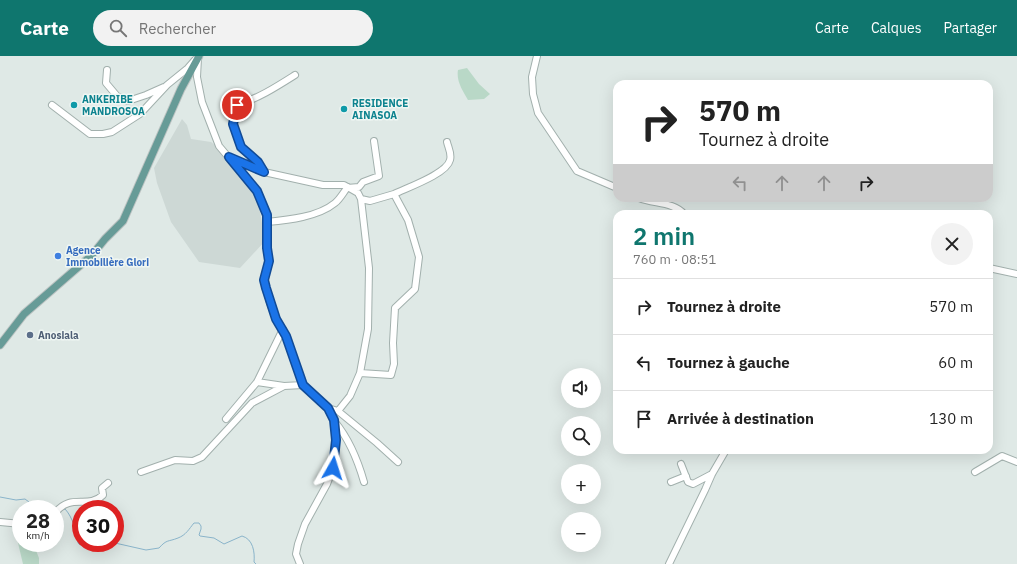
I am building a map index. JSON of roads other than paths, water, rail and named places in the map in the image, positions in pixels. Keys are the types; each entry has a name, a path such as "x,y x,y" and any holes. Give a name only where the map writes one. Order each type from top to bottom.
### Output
{"main road":[{"path":"0,345 24,314 92,255 123,221 181,89 199,56"}],"street":[{"path":"52,105 90,134 112,132 140,114 167,85 188,68 199,56"},
{"path":"199,56 197,77 202,102 220,146 257,191 267,215 267,248 269,261 264,280 276,319 283,330 303,385 328,408 351,447 364,482"},
{"path":"538,56 532,77 538,114 577,171 613,186"},
{"path":"107,70 106,83 117,96 128,101 146,95 167,85"},
{"path":"264,172 258,162 241,147 233,124 237,105 272,90 295,75"},
{"path":"267,222 297,219 328,208 336,202 347,188 359,187 363,182 379,176 374,141"},
{"path":"361,199 370,201 394,194 432,176 446,167 450,162 451,155 447,142"},
{"path":"229,157 264,172 323,185 344,186 358,193 361,199 370,284 368,329 360,373 350,396 338,411"},
{"path":"360,373 391,375 394,364 393,343 395,308 415,289 419,257 408,220 394,194"},
{"path":"656,202 681,210"},
{"path":"993,269 1017,274"},
{"path":"226,419 258,382 283,330"},
{"path":"258,382 284,386 303,385"},
{"path":"141,472 174,460 193,461 202,457 252,403 284,386"},
{"path":"328,408 338,411 377,442 398,462"},
{"path":"300,564 296,554 298,544 305,524 327,484 333,468 336,440 334,420"},
{"path":"669,564 712,474 724,454"},
{"path":"975,472 1002,456 1017,462"},
{"path":"681,464 688,482 693,484 712,474"},
{"path":"671,482 686,476"},
{"path":"64,504 69,502 93,502 98,500 103,495 102,488 108,483"},
{"path":"0,522 12,523"}],"waterway":[{"path":"0,497 16,500"},
{"path":"16,500 26,500"},
{"path":"64,509 68,512 72,520"},
{"path":"124,545 146,550 159,548 166,542 183,535 194,523 199,523 201,526 200,536 214,538 224,544 242,536 249,540 254,554 254,562 256,564"}],"place":[{"name":"ANKERIBE MANDROSOA","path":"74,105"},
{"name":"RESIDENCE AINASOA","path":"344,109"},
{"name":"Agence Immobilière Glori","path":"58,256"},
{"name":"Anosiala","path":"30,335"}]}
